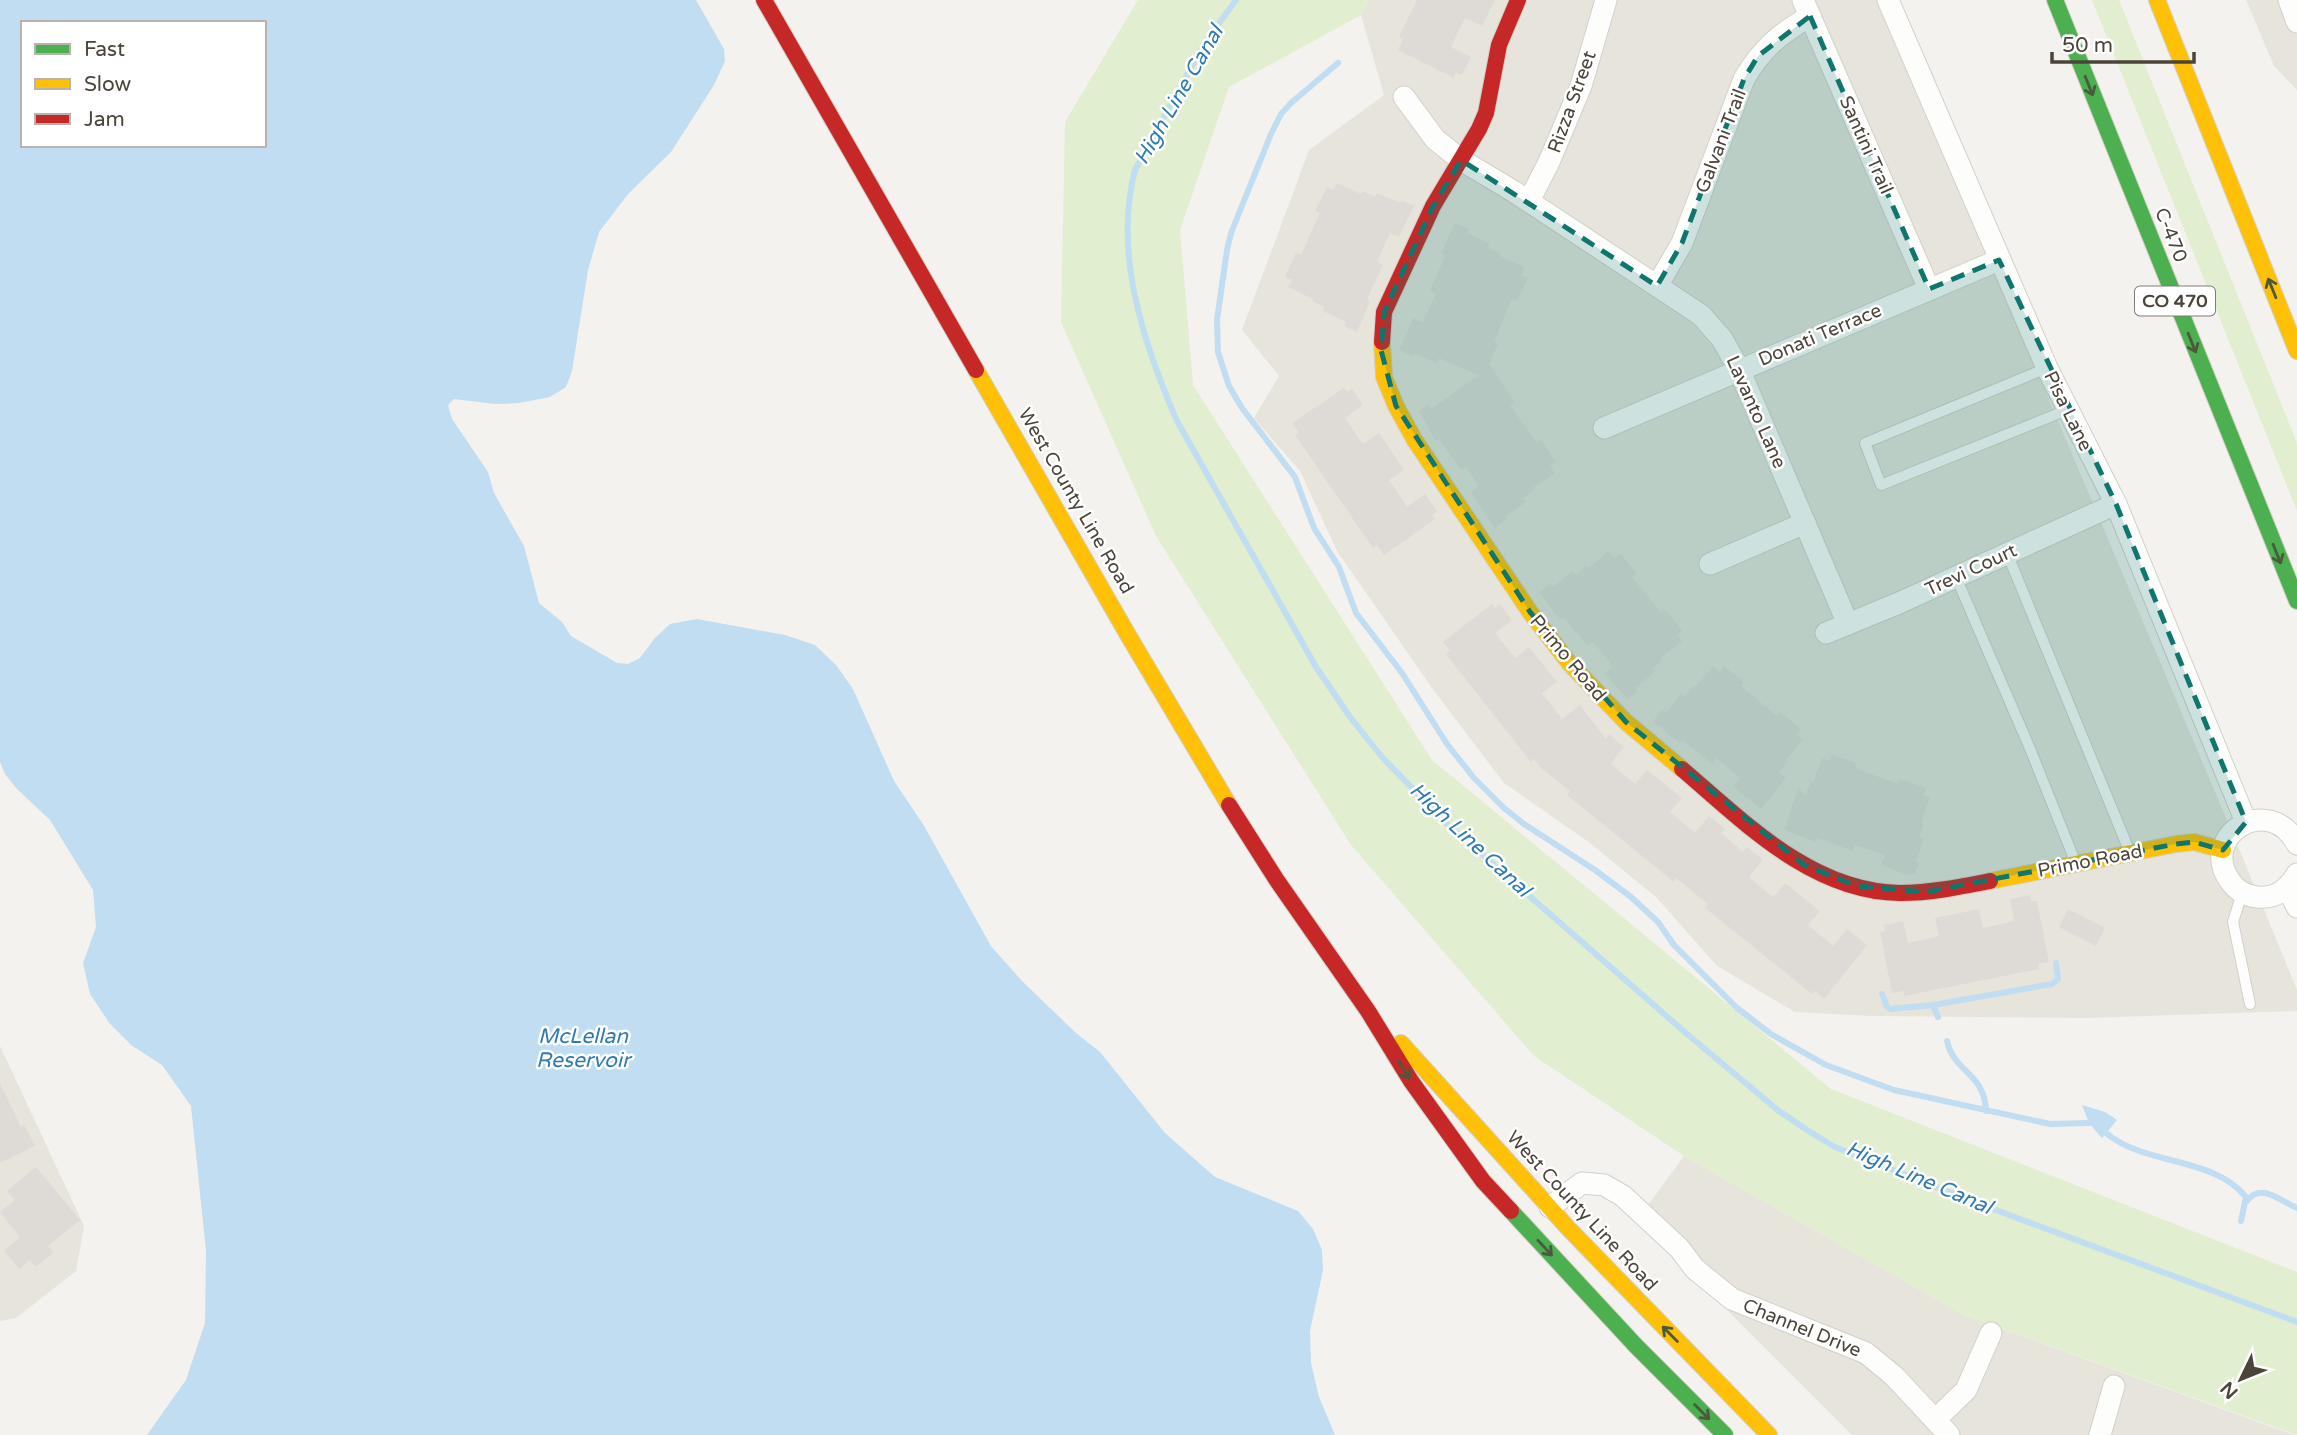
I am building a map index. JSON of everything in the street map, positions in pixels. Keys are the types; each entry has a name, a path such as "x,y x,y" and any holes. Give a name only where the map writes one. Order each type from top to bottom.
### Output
{"main road":[{"name":"West County Line Road","path":"764,0 1228,803 1276,879 1368,1011 1411,1081 1483,1181 1636,1346 1725,1435"},
{"name":"Primo Road","path":"1518,0 1499,45 1486,113 1433,206 1388,300 1381,326 1381,350 1384,377 1396,406 1421,450 1510,585 1577,672 1626,722 1765,839 1804,865 1844,883 1899,893 1926,892 2194,842 2222,850"},
{"name":"C-470","path":"2055,0 2297,601"},
{"path":"2157,0 2297,351"},
{"name":"West County Line Road","path":"1368,1011 1426,1067 1642,1306 1769,1435"}],"street":[{"name":"Rizza Street","path":"1529,201 1549,162 1581,86 1606,0"},
{"name":"Pisa Lane","path":"1888,0 2047,368 2116,504 2246,822"},
{"path":"2289,0 2297,22"},
{"name":"Galvani Trail","path":"1657,286 1682,243 1744,79 1758,56 1807,8"},
{"name":"Santini Trail","path":"1807,8 1929,289"},
{"name":"Lavanto Lane","path":"1404,97 1435,139 1461,160 1529,201 1701,315 1722,339 1739,369 1848,624"},
{"name":"Donati Terrace","path":"1604,428 1999,260"},
{"name":"Trevi Court","path":"1826,633 2116,504"},
{"path":"1710,564 1805,523"},
{"path":"2292,881 2281,892 2268,897 2242,893 2225,875 2222,850 2235,829 2258,819 2282,825 2292,834 2297,844"},
{"path":"2292,881 2297,907"},
{"name":"Channel Drive","path":"1550,1207 1582,1183 1604,1185 1623,1196 1679,1248 1695,1269 1732,1299 1866,1353 1895,1376 1942,1427"},
{"path":"1942,1427 1966,1390 1991,1333"},
{"path":"2100,1435 2115,1386"}],"lane":[{"path":"2047,368 1866,443 1881,485 2067,410"},
{"path":"2007,553 2130,853"},
{"path":"1956,577 2077,863"},
{"path":"2242,893 2233,922 2250,1004"}],"highlighted area":[{"path":"1810,16 1929,289 1999,260 2116,504 2246,822 2223,850 2194,842 2176,844 1926,892 1856,886 1804,865 1626,722 1530,612 1396,406 1381,350 1384,312 1433,206 1461,160 1657,286 1682,243 1744,79 1758,56"}],"shaded area":[{"path":"1369,0 1880,0 2240,851 2297,990 2297,1011 2087,1018 1872,1016 1795,1012 1717,966 1657,898 1590,843 1504,783 1432,688 1337,551 1300,471 1254,418 1279,376 1242,330 1309,150 1384,95 1361,15"},
{"path":"2246,0 2297,0 2297,90 2274,66"},
{"path":"0,1046 84,1226 76,1271 16,1318 0,1321"},
{"path":"1684,1156 1964,1315 2294,1435 1852,1435 1637,1220"}],"green space":[{"path":"1138,0 1369,0 1361,15 1229,87 1180,230 1193,385 1432,760 1831,1089 2297,1272 2297,1435 1964,1315 1684,1156 1534,1056 1351,845 1156,536 1061,322 1065,122"},
{"path":"2092,0 2119,0 2297,443 2297,511"}],"water":[{"name":"McLellan Reservoir","path":"0,0 696,0 724,49 725,61 714,85 671,152 629,193 599,232 588,270 572,371 566,387 550,397 519,403 495,404 454,399 448,405 452,419 488,472 494,493 524,546 539,603 562,622 571,636 617,663 628,664 640,658 670,624 697,619 785,635 815,645 836,665 853,689 894,781 923,824 991,946 1023,982 1100,1052 1165,1133 1215,1177 1298,1211 1313,1229 1322,1250 1323,1270 1310,1331 1311,1363 1319,1397 1335,1435 147,1435 186,1380 205,1323 206,1251 191,1106 162,1065 131,1045 110,1024 90,994 83,963 96,927 93,890 50,820 5,774 0,762"},
{"path":"2082,1105 2105,1112 2117,1120 2102,1138 2089,1123"}],"building":[{"path":"1417,0 1495,0 1482,26 1465,18 1451,47 1471,57 1462,75 1456,72 1454,78 1398,50 1403,39 1399,37"},
{"path":"1337,183 1361,194 1363,191 1375,197 1377,193 1414,206 1399,237 1390,233 1377,262 1383,265 1367,299 1370,301 1357,332 1344,326 1346,322 1323,311 1324,307 1312,301 1313,299 1288,287 1292,280 1285,277 1296,253 1301,255 1320,213 1315,211 1327,187 1333,190"},
{"path":"1455,223 1469,229 1467,233 1490,244 1488,248 1501,254 1500,256 1524,267 1521,275 1528,278 1517,301 1512,299 1494,342 1498,344 1489,364 1515,402 1510,405 1537,443 1541,440 1556,462 1550,466 1555,473 1533,488 1534,490 1523,498 1526,502 1495,528 1471,492 1479,486 1466,467 1461,470 1439,439 1436,441 1419,411 1428,405 1431,409 1479,375 1439,358 1437,363 1399,350 1413,318 1423,322 1436,294 1430,291 1445,256 1441,254"},
{"path":"1344,388 1347,392 1352,389 1363,405 1345,418 1363,444 1379,433 1404,470 1389,480 1407,507 1425,494 1437,511 1432,515 1435,519 1384,555 1377,545 1373,548 1295,435 1299,433 1292,423"},
{"path":"1609,551 1614,558 1620,553 1636,573 1632,577 1661,613 1665,609 1682,630 1677,635 1682,641 1661,658 1652,669 1655,672 1635,688 1638,691 1628,699 1604,673 1613,667 1593,642 1588,646 1563,617 1560,619 1539,593 1550,583 1553,587 1573,571 1576,575 1586,566 1588,568"},
{"path":"1492,604 1495,608 1500,604 1512,620 1495,633 1515,658 1529,647 1557,682 1542,693 1562,719 1580,705 1606,739 1609,734 1624,747 1611,764 1635,784 1647,770 1682,798 1670,812 1695,833 1709,816 1725,829 1721,833 1743,852 1747,847 1763,860 1749,877 1773,897 1785,883 1820,911 1808,925 1833,946 1847,929 1867,945 1824,999 1815,991 1812,994 1705,908 1708,904 1676,878 1674,882 1567,795 1570,791 1534,759 1531,762 1446,654 1450,651 1443,642"},
{"path":"1713,666 1720,672 1724,666 1744,682 1741,686 1777,716 1780,712 1801,729 1796,734 1803,739 1779,773 1786,778 1761,809 1733,787 1740,778 1716,758 1712,764 1682,740 1679,743 1653,721 1662,710 1666,713 1681,693 1685,696 1696,687"},
{"path":"1832,754 1856,763 1855,768 1898,784 1900,779 1926,788 1923,795 1930,797 1921,823 1924,824 1919,837 1924,838 1915,874 1907,875 1881,865 1885,855 1855,845 1853,851 1817,838 1816,842 1784,830 1798,788 1806,795 1822,758 1830,761"},
{"path":"2030,895 2031,901 2037,901 2049,962 2038,964 2039,969 1904,996 1904,991 1892,993 1880,932 1885,931 1884,925 1903,921 1908,943 1939,936 1935,918 1979,909 1983,928 2014,921 2010,899"},
{"path":"2068,909 2105,928 2096,946 2059,927"},
{"path":"0,1083 21,1127 24,1125 35,1146 0,1163"},
{"path":"36,1167 80,1220 48,1246 53,1253 36,1267 30,1260 19,1269 4,1251 20,1237 0,1212 15,1200 7,1191"}],"waterway":[{"name":"High Line Canal","path":"1236,0 1204,44 1135,170 1129,201 1128,234 1135,298 1153,361 1177,421 1316,667 1350,717 1382,757 1445,822 1687,1034 1779,1111 1807,1130 1835,1147 1969,1200 2297,1322"},
{"path":"1338,63 1291,103 1281,114 1271,134 1231,233 1217,320 1218,352 1229,386 1242,408 1295,477 1314,528 1339,567 1356,613 1402,673 1447,744 1474,778 1504,808 1631,897 1658,922 1674,945 1737,1008 1771,1034 1826,1065 1894,1090 2050,1124 2089,1123"},
{"path":"1882,994 1887,1007 1891,1009 1933,1005 2052,984 2058,979 2056,963"},
{"path":"1933,1005 1938,1017"},
{"path":"1947,1041 1956,1060 1980,1089 1986,1111"},
{"path":"2106,1133 2122,1144 2197,1167 2232,1184 2246,1197 2241,1221"},
{"path":"2247,1201 2258,1193 2264,1193 2297,1208"}],"traffic: fast":[{"path":"2055,0 2297,601"},
{"path":"1511,1211 1636,1346 1725,1435"}],"traffic: slow":[{"path":"2157,0 2297,351"},
{"path":"1382,342 1384,377 1414,439 1530,612 1570,664 1626,722 1682,769"},
{"path":"976,370 1229,805"},
{"path":"1990,881 2176,844 2194,842 2223,850"},
{"path":"1401,1043 1569,1229 1769,1435"}],"traffic: jam":[{"path":"764,0 976,370"},
{"path":"1382,342 1384,312 1433,206 1486,113 1499,45 1518,0"},
{"path":"1682,769 1730,811 1781,850 1838,881 1868,890 1900,893 1934,891 1990,881"},
{"path":"1229,805 1276,879 1368,1011 1411,1081 1483,1181 1511,1211"}]}
